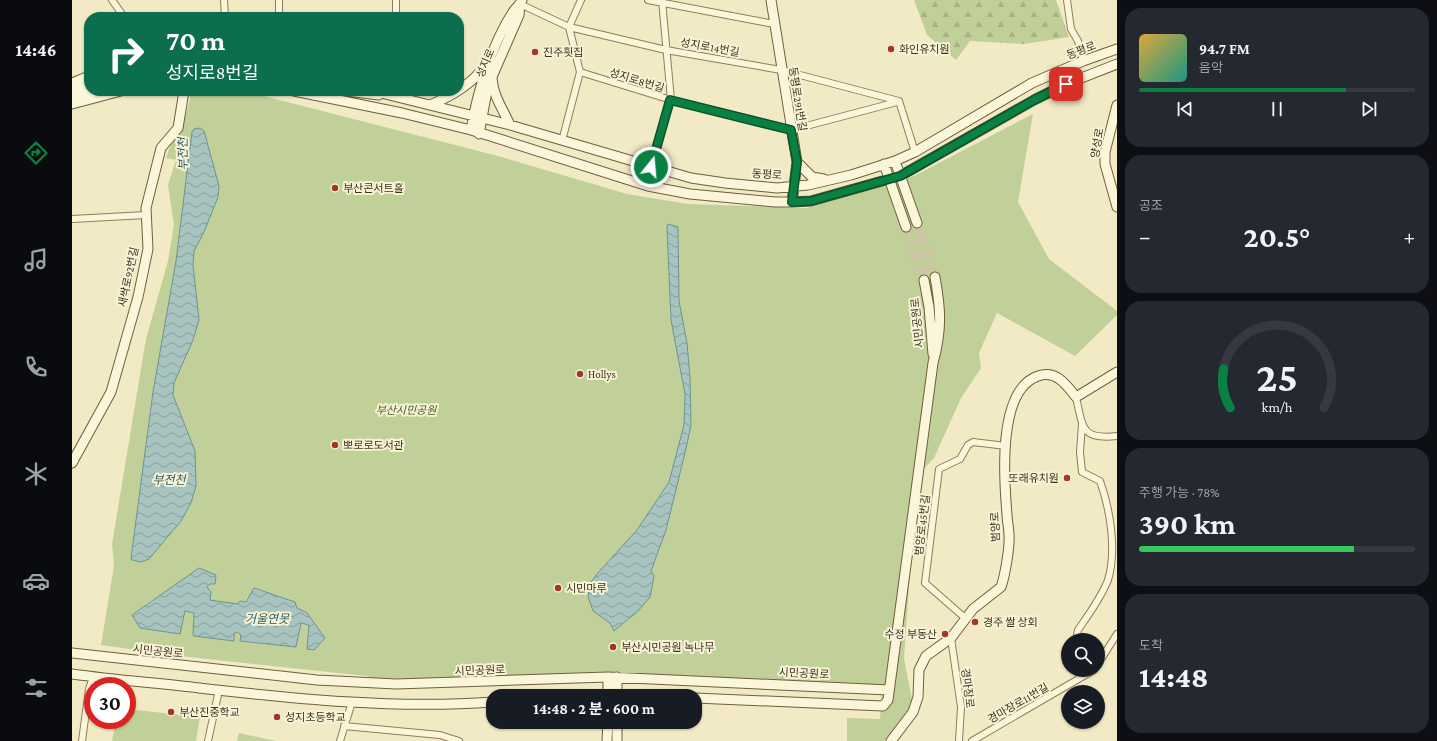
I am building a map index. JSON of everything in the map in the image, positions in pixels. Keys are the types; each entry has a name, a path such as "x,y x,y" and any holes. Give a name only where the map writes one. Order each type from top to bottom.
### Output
{"main road":[{"name":"동평로291번길","path":"771,0 781,70 797,162 792,187 792,202"},
{"name":"성지로","path":"464,87 477,78 490,60 513,11 521,2"},
{"name":"성지로","path":"478,116 492,77 519,15 521,2"},
{"name":"동평로","path":"402,96 430,105 510,125 691,178 725,183 792,187 829,180 895,161 915,152 1032,83 1083,61 1117,49"},
{"name":"성지로","path":"475,132 490,60"},
{"path":"339,96 475,132 655,188 690,194 775,202 792,202 811,201 900,176 1034,100 1066,84 1117,64"},
{"path":"492,77 493,90 496,100 510,125"},
{"path":"72,83 84,78"},
{"path":"72,89 84,85"},
{"path":"72,97 84,93"},
{"path":"72,104 102,96"},
{"name":"새싹로92번길","path":"72,464 110,392 138,297 148,249 146,208 161,148 178,128 183,96"},
{"path":"319,96 402,113"},
{"name":"성지로","path":"430,105 448,96"},
{"name":"양성로","path":"1117,105 1105,152 1105,164 1117,207"},
{"path":"895,161 917,223"},
{"path":"797,162 812,177 829,180"},
{"path":"884,164 906,227"},
{"name":"시민공원로","path":"702,698 883,706 888,700 934,363 940,338 940,304 935,277"},
{"name":"시민공원로","path":"924,280 929,307 934,363"},
{"path":"1076,398 1117,372"},
{"name":"범양로","path":"891,741 913,712 918,697 919,670 926,656 951,638 973,609 1001,586 1003,582 1009,536 1004,458 1011,408 1016,395 1024,385 1034,377 1046,373 1055,376 1068,387 1076,398"},
{"name":"시민공원로","path":"72,653 317,680 396,684 613,677 889,690"},
{"path":"72,674 93,677"},
{"path":"610,689 613,677"},
{"path":"613,677 616,689"},
{"path":"136,681 280,697 352,702 409,704 486,702"},
{"path":"607,729 608,741"}],"street":[{"path":"112,0 120,12"},
{"path":"224,0 225,12"},
{"path":"279,0 279,12"},
{"path":"396,0 396,12"},
{"path":"562,141 580,72 569,27 581,0"},
{"path":"648,0 774,24"},
{"path":"1067,0 1071,29 1078,41 1083,61"},
{"name":"성지로14번길","path":"521,2 569,27 666,50 781,70 899,101"},
{"path":"651,167 670,100 662,2"},
{"name":"성지로8번길","path":"580,72 670,100 791,130 899,101"},
{"path":"899,101 915,152"},
{"path":"72,219 146,215"},
{"path":"1076,398 1082,424 1080,452 1082,472 1100,481 1105,495 1111,533 1112,559 1108,578 1101,595 1078,630 1078,633"},
{"path":"1082,424 1091,435 1099,438 1117,436"},
{"name":"범양로45번길","path":"965,618 925,583 939,469 960,459 968,446 974,442 1006,446"},
{"path":"1105,653 1117,634"},
{"name":"경마장로","path":"951,638 961,707 959,741"},
{"name":"경마장로11번길","path":"972,741 1082,677"},
{"path":"208,741 219,690"},
{"path":"340,741 352,702"},
{"path":"82,741 84,726"},
{"path":"344,726 440,735 459,741"}],"green space":[{"path":"914,0 1056,0 1069,37 1024,44 970,41 956,60 927,35"},
{"name":"부산시민공원","path":"191,96 264,96 498,156 627,194 688,204 807,208 914,176 1033,114 1018,202 1049,259 1117,311 1117,315 1075,356 997,313 979,353 981,368 961,398 934,458 915,478 905,530 912,544 904,659 913,704 886,741 847,741 847,718 880,719 882,686 633,673 377,679 366,676 180,656 101,645 114,566 112,544 146,339 168,261 174,225 168,185 176,160 166,158 171,144 182,129"},
{"path":"136,710 200,717 196,741 112,741 114,729 136,729"},
{"path":"239,733 276,741 237,741"}],"water":[{"name":"부전천","path":"200,128 204,131 219,186 218,197 204,232 194,251 193,265 199,320 193,340 174,383 173,395 195,451 196,486 191,503 181,521 149,559 141,562 132,560 131,558 153,392 176,261 192,132 194,129"},
{"path":"668,224 678,227 679,301 687,343 690,378 691,425 666,530 651,571 654,576 650,597 638,611 614,631 610,623 593,611 588,596 590,584 596,575 637,530 669,482 684,425 685,394 671,320"},
{"name":"거울연못","path":"199,568 216,575 215,584 210,584 207,587 211,592 210,600 237,604 240,601 246,602 254,588 295,602 297,608 307,613 325,638 314,650 307,649 309,625 301,623 296,647 240,641 241,635 237,632 234,634 234,641 194,636 194,613 185,611 180,634 140,628 132,615"}],"tunnel":[{"path":"917,223 935,277"},
{"path":"906,227 924,280"}],"place":[{"name":"화인유치원","path":"891,49"},
{"name":"진주횟집","path":"535,52"},
{"name":"부산콘서트홀","path":"335,188"},
{"name":"Hollys","path":"580,374"},
{"name":"뽀로로도서관","path":"335,445"},
{"name":"또래유치원","path":"1067,478"},
{"name":"시민마루","path":"558,588"},
{"name":"경주 쌀 상회","path":"975,622"},
{"name":"수정 부동산","path":"945,634"},
{"name":"부산시민공원 녹나무","path":"613,647"},
{"name":"부산진중학교","path":"171,712"},
{"name":"성지초등학교","path":"277,717"}],"route":[{"path":"651,167 670,100 791,130 797,162 792,187 792,202 811,201 849,189 900,176 1034,100 1066,84"}]}
